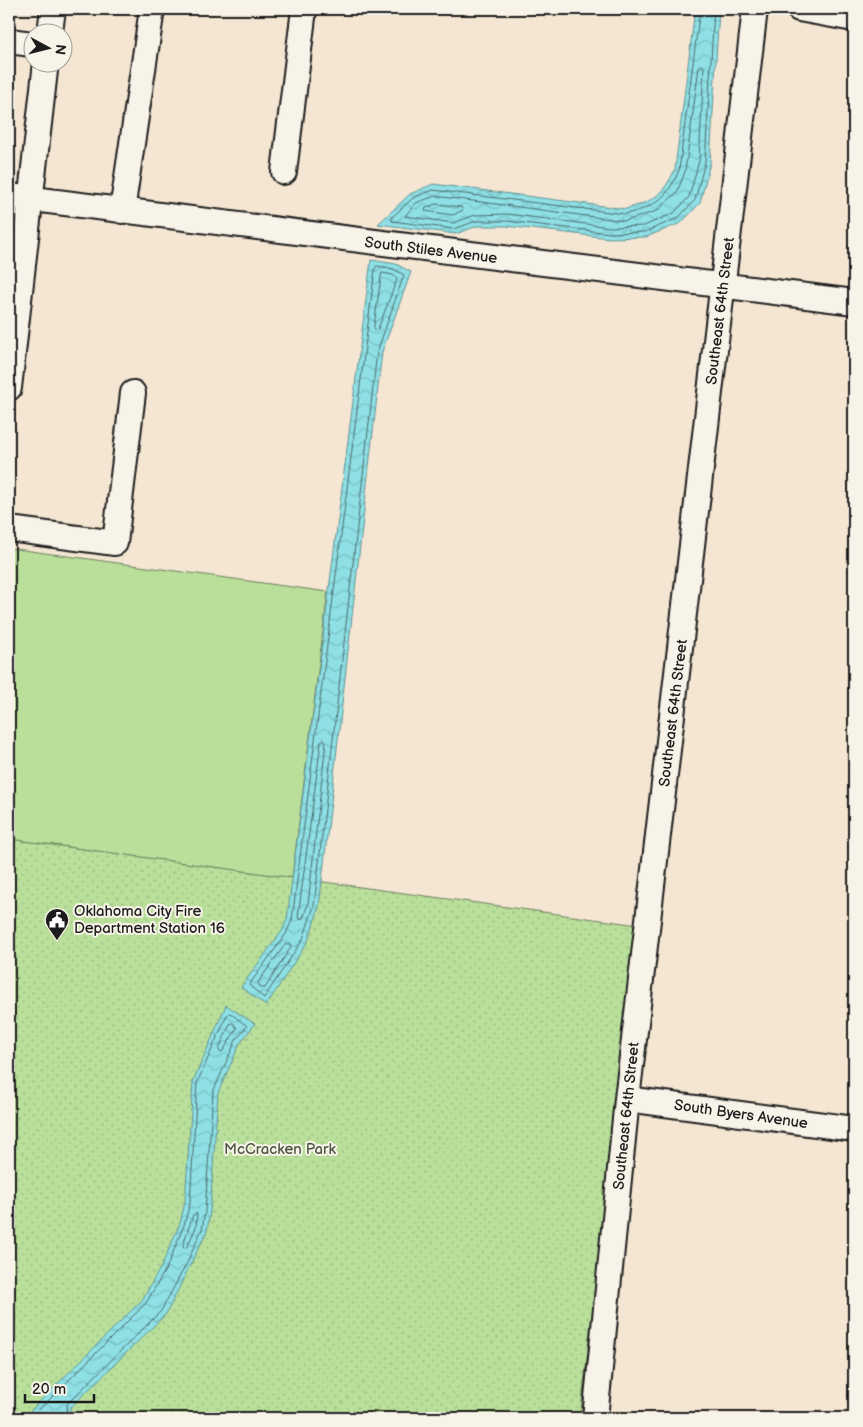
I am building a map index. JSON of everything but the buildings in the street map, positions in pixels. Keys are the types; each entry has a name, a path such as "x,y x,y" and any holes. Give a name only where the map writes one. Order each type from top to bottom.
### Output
{"street":[{"path":"51,22 53,9"},
{"path":"122,210 152,9"},
{"path":"284,172 304,9"},
{"name":"Southeast 64th Street","path":"595,1418 627,1099 755,9"},
{"path":"798,9 854,19"},
{"path":"9,41 22,43"},
{"path":"9,388 20,197 44,72"},
{"name":"South Stiles Avenue","path":"20,197 368,243 854,302"},
{"path":"9,529 115,543 133,393"},
{"name":"South Byers Avenue","path":"627,1099 854,1129"}],"green space":[{"path":"9,548 328,592 292,878 9,839"},
{"name":"McCracken Park","path":"9,839 638,925 580,1418 9,1418"}],"water":[{"path":"695,9 719,9 710,163 700,203 681,223 646,237 610,238 506,226 477,226 456,234 378,224 410,194 433,184 626,209 656,196 666,186 675,169"},
{"path":"371,260 396,264 411,272 382,352 319,907 308,941 266,1006 241,987 282,931 287,919"},
{"path":"226,1005 255,1024 240,1043 218,1093 207,1231 166,1314 70,1408 71,1418 23,1418 142,1300 162,1265 180,1223 185,1202 193,1082"}],"place":[{"name":"Oklahoma City Fire Department Station 16","path":"57,941"}]}
